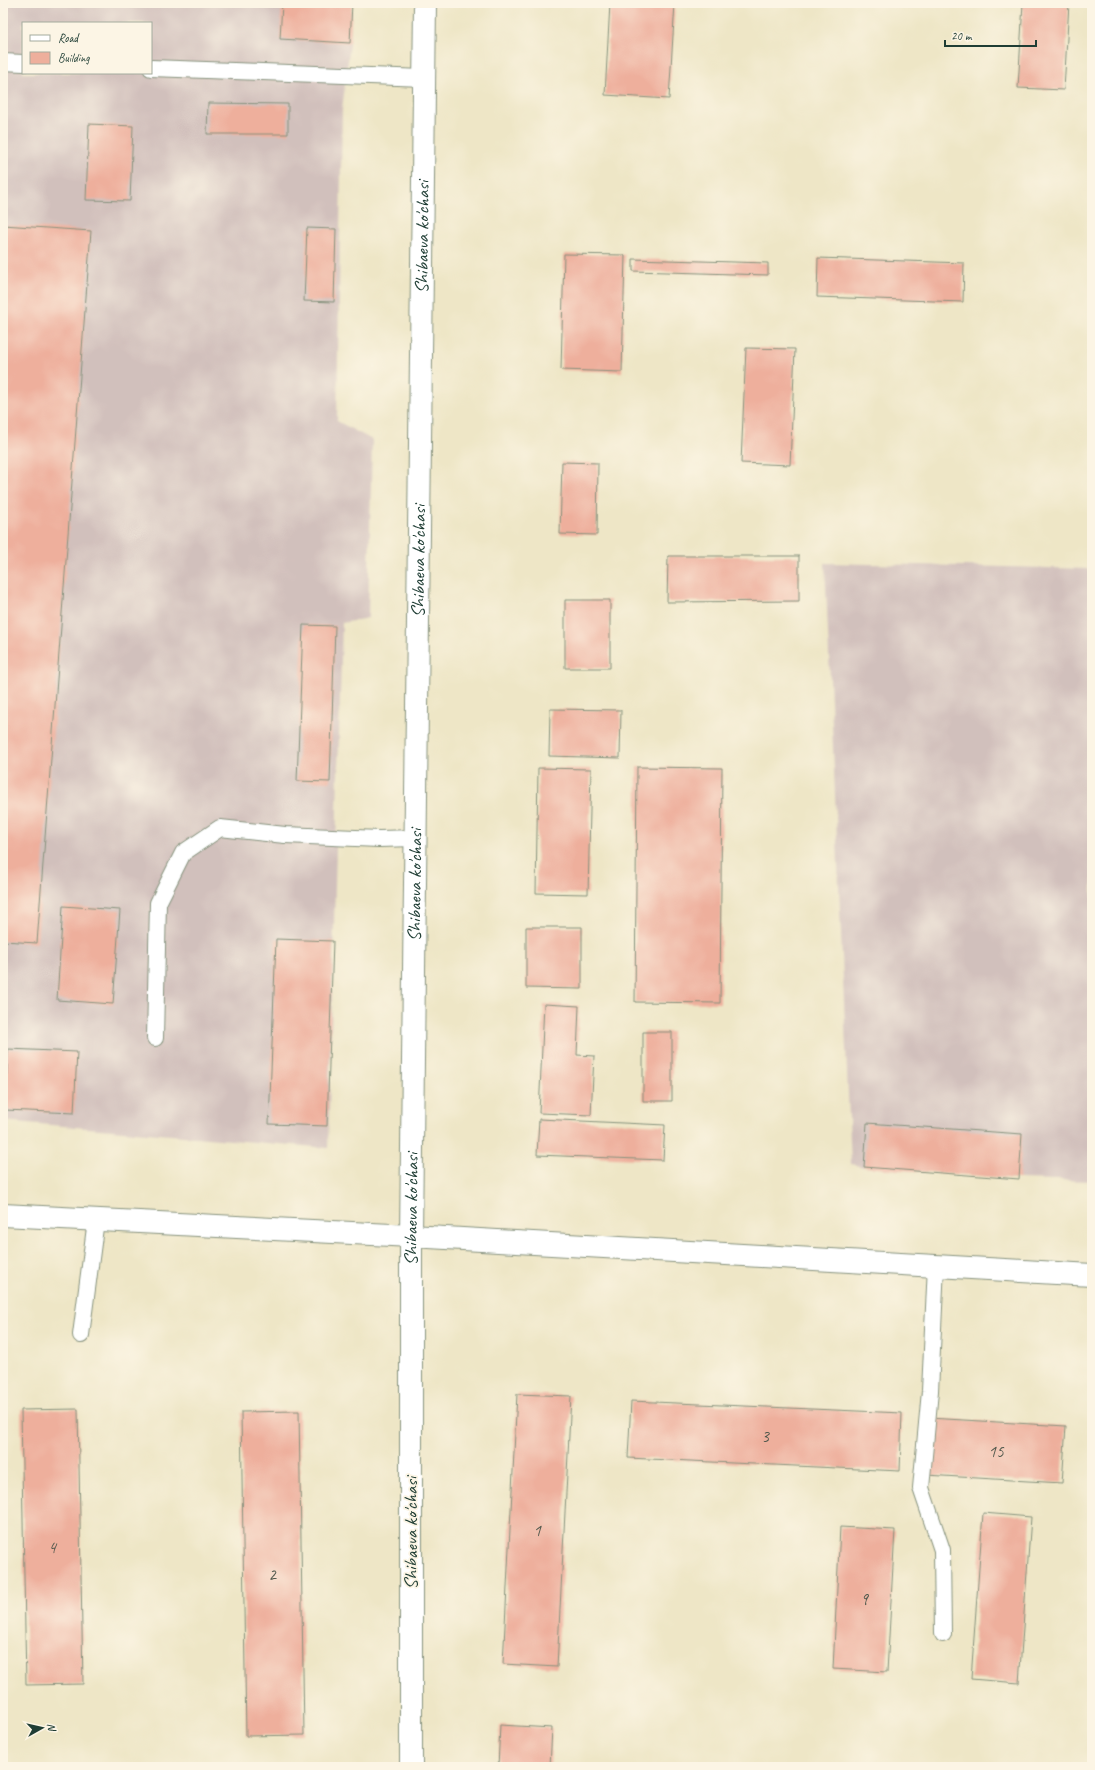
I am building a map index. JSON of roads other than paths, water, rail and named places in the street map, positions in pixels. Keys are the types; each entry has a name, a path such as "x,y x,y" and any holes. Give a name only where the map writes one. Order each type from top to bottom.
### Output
{"street":[{"name":"Shibaeva ko'chasi","path":"411,1767 412,1236 425,3"},
{"path":"3,1215 412,1236 1092,1275"}],"lane":[{"path":"3,62 22,63"},
{"path":"152,68 424,78"},
{"path":"155,1038 158,903 183,853 220,828 285,835 378,839 416,838"},
{"path":"81,1335 96,1220"},
{"path":"936,1266 930,1392 921,1488 942,1550 943,1634"}]}
